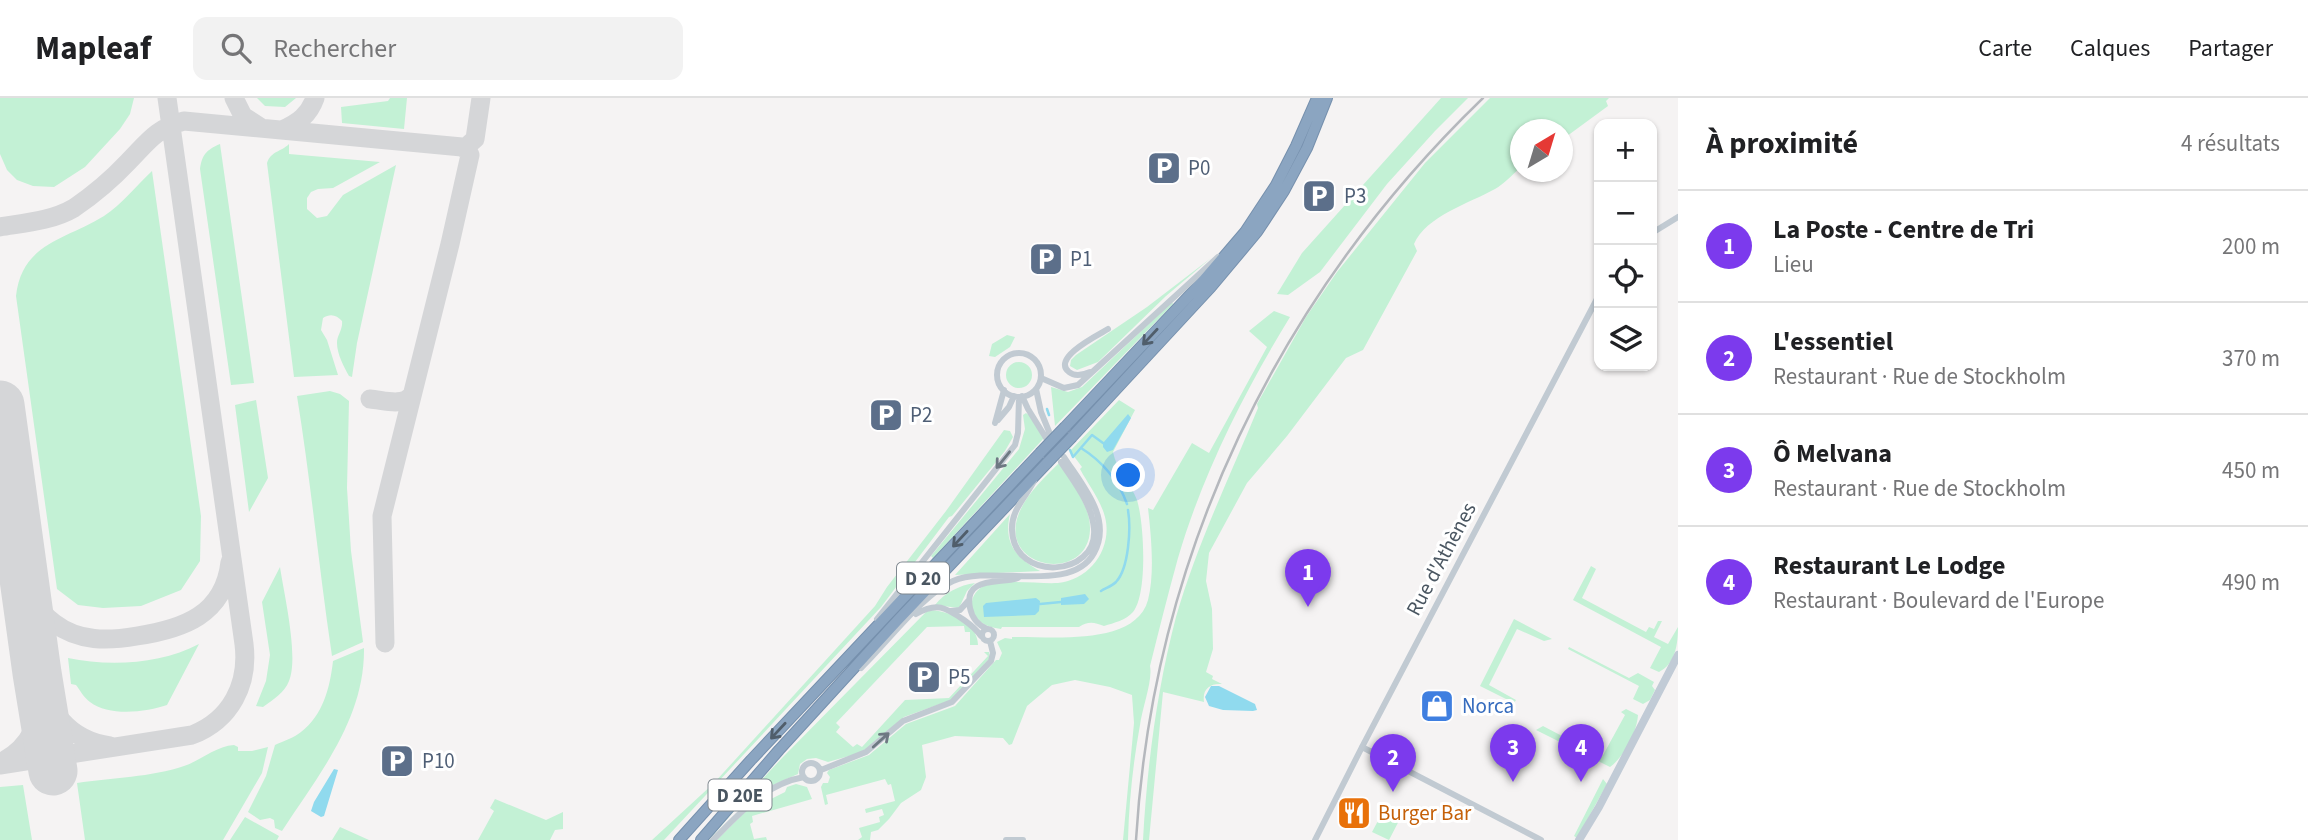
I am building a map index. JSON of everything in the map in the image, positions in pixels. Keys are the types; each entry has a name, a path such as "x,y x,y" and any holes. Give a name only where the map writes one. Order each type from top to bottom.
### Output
{"highway":[{"name":"D 20","path":"694,840 1043,461 1245,232 1276,185 1317,98"},
{"name":"D 20","path":"1068,432 1210,287 1257,232 1284,191 1307,148 1327,98"},
{"name":"D 20","path":"679,840 806,702 1043,461"},
{"name":"D 20E","path":"701,840 779,750"},
{"name":"D 20E","path":"671,840 751,760"}],"street":[{"path":"1657,230 1678,218"},
{"path":"1041,378 1059,387 1079,385 1245,232"},
{"name":"Rue d'Athènes","path":"1315,840 1594,305"},
{"path":"1092,372 1076,375 1070,373 1065,362 1074,350 1108,329"},
{"path":"1013,353 1024,353 1032,357 1039,365 1041,378 1036,389 1048,436 1018,396 1004,390 998,379 998,369 1004,359 1013,353"},
{"path":"1004,390 995,423 1018,396 1036,389"},
{"path":"806,702 890,603 1015,446 1018,433 1018,396"},
{"path":"811,715 933,595 953,581 977,575 1071,573 1092,557 1099,544 1097,513 1090,497 1063,459 1085,501 1094,531 1093,542 1086,553 1068,566 1056,568 1032,563 1021,555 1014,543 1012,527 1015,514 1043,461"},
{"path":"990,641 994,633 974,618 970,610 971,592 977,585 1025,575"},
{"path":"908,619 932,607 960,610 969,600"},
{"path":"951,611 974,628 985,641 990,641"},
{"path":"981,636 983,630 987,629"},
{"path":"821,770 866,752 903,721 952,702 991,662 993,653 990,641"},
{"path":"1585,840 1599,807 1678,655"},
{"path":"1362,747 1541,840"},
{"path":"807,763 816,763 821,770 820,776 809,781 804,777 802,771 807,763"},
{"path":"713,840 745,807 761,795 781,784 804,777"},
{"path":"1578,840 1599,807"},
{"path":"1006,840 1023,840"}],"green space":[{"path":"0,98 134,98 130,114 120,129 85,167 54,187 33,186 17,180 7,170 0,154"},
{"path":"257,98 296,98 285,107 265,106"},
{"path":"390,98 407,98 404,129 342,123 341,107 388,101"},
{"path":"1441,98 1468,98 1387,184 1320,272 1288,295 1277,294 1302,253"},
{"path":"1490,98 1609,98 1606,101 1608,106 1573,132 1573,119 1510,119 1510,177 1498,187 1438,218 1420,234 1414,244 1417,251 1363,350 1346,358 1287,436 1247,483 1209,553 1206,581 1212,609 1213,649 1206,672 1222,684 1208,687 1204,693 1204,702 1163,692 1149,840 1143,840 1154,728 1176,617 1193,564 1258,408 1257,404 1306,317 1337,272 1425,163"},
{"path":"220,144 254,383 231,385 200,169 205,153"},
{"path":"289,144 289,154 380,162 333,188 311,192 307,198 307,209 317,218 327,216 343,195 396,165 352,377 345,369 337,347 342,321 331,315 323,318 321,330 338,375 294,377 267,163 274,154"},
{"path":"152,171 201,516 200,561 181,590 141,606 103,608 78,605 57,589 16,296 20,278 36,254 104,216"},
{"path":"1211,258 1166,296 1098,362 1077,370 1070,366 1076,355 1147,307"},
{"path":"1172,302 1055,426 1051,387 1068,392 1082,387"},
{"path":"1274,311 1290,317 1257,374 1212,464 1178,558 1150,666 1150,679 1133,768 1128,840 1123,840 1134,723 1132,695 1110,687 1075,680 1052,685 1027,706 1012,744 1009,745 1003,738 955,736 922,745 926,777 921,790 901,803 878,830 871,832 870,840 858,840 862,837 859,828 880,822 879,817 884,815 882,809 866,813 865,809 895,801 891,784 888,785 885,779 826,795 828,804 825,805 821,787 823,783 828,783 829,770 869,755 906,724 955,706 996,660 999,660 1002,653 997,642 1005,638 1090,636 1127,625 1140,615 1148,600 1151,578 1148,508 1153,510 1192,443 1209,453 1267,347 1249,331"},
{"path":"1007,335 1015,337 1010,347 995,357 989,356 992,344"},
{"path":"1019,362 1028,366 1032,375 1028,384 1019,388 1010,384 1006,375 1010,366"},
{"path":"330,391 349,401 347,488 351,551 363,642 332,656 297,396"},
{"path":"256,400 268,478 249,512 235,405"},
{"path":"1119,400 1135,410 1113,452 1137,500 1141,524 1143,574 1138,603 1133,612 1104,626 1091,623 1079,627 1001,629 983,623 976,617 972,607 974,596 981,588 1003,582 1070,581 1080,576 1096,561 1106,540 1105,517 1080,469 1082,467 1070,451"},
{"path":"1026,413 1044,438 933,558 931,556 1019,449 1025,429 1023,415"},
{"path":"1004,430 1010,431 1013,437 1005,451 949,517 881,607 664,840 652,840 714,783 875,606"},
{"path":"1059,463 1084,503 1090,530 1086,547 1076,558 1048,564 1033,559 1022,550 1016,537 1017,519 1029,496"},
{"path":"1010,514 1010,542 1025,561 1040,571 955,575"},
{"path":"1591,566 1596,569 1582,598 1646,632 1649,627 1654,629 1658,621 1662,621 1654,637 1668,644 1678,627 1672,659 1664,669 1659,672 1650,668 1661,647 1573,600"},
{"path":"280,567 292,642 292,670 287,685 275,699 263,707 256,706 266,681 270,655 262,602"},
{"path":"975,583 967,591 959,608 935,605 953,590"},
{"path":"928,610 944,612 960,619 973,630 978,645 970,645 970,632 965,632 964,626 927,627 836,723 840,727 836,732 853,747 857,744 862,747 905,700 949,698 988,656 984,652 989,652 990,658 951,700 904,717 866,749 856,754 828,762 816,758 807,759 800,764 798,774 742,802 709,840 706,840 782,758"},
{"path":"1514,619 1552,639 1544,641 1517,629 1489,685 1516,700 1514,703 1480,686"},
{"path":"199,644 167,705 139,711 107,710 90,702 76,685 71,684 68,658 135,662 168,656"},
{"path":"1569,647 1629,678 1638,673 1654,682 1652,686 1655,690 1650,700 1643,704 1633,699 1639,686 1568,649"},
{"path":"364,648 357,699 324,767 282,831 275,828 274,820 270,818 260,820 248,812 266,776 275,745 298,734 315,718 327,691 333,661"},
{"path":"1626,709 1638,715 1635,729 1625,751 1610,767 1536,730 1543,726 1602,757 1625,715 1621,712"},
{"path":"234,745 238,747 238,751 268,747 262,773 223,840 85,840 77,783 172,770"},
{"path":"1603,779 1607,784 1577,838 1574,836"},
{"path":"796,784 807,787 812,799 752,816 753,822 750,824 754,839 766,837 767,840 717,840 747,810 763,799 767,801"},
{"path":"23,785 32,840 0,840 0,787"},
{"path":"495,799 546,820 563,812 563,829 555,830 550,840 478,840 494,811 490,808"},
{"path":"1387,804 1403,813 1389,840 1372,832"},
{"path":"245,817 279,836 277,840 230,840"},
{"path":"340,827 369,840 332,840"}],"water":[{"path":"1128,414 1131,418 1113,450 1107,452 1103,443"},
{"path":"1085,594 1089,599 1084,604 1061,605 1061,598"},
{"path":"1036,598 1040,601 1039,611 1035,615 984,617 983,606 986,603"},
{"path":"1211,686 1219,686 1255,704 1257,710 1223,710 1209,706 1205,697"},
{"path":"334,769 338,770 324,816 321,817 311,811"}],"waterway":[{"path":"1047,409 1049,415"},
{"path":"1070,450 1073,457 1092,435 1103,443"},
{"path":"1081,448 1109,472 1127,504"},
{"path":"1101,591 1116,582 1124,567 1129,537 1128,510"},
{"path":"1040,604 1061,602"}],"taxiway":[{"path":"0,765 192,735 206,728 227,710 240,686 245,659 244,644 167,98"},
{"path":"234,98 243,116 260,127"},
{"path":"282,130 302,118 315,98"},
{"path":"385,643 382,516 470,155 462,147 475,139 481,98"},
{"path":"0,227 47,219 74,208 109,181 153,137 184,121 462,147"},
{"path":"370,399 398,402 412,395"},
{"path":"22,562 32,596 47,617 73,634 105,639 154,633 198,616 210,607 219,595 230,562"},
{"path":"37,673 47,699 62,721 82,737 110,746"},
{"path":"1,762 19,749 32,732 39,711 39,689"}],"runway":[{"path":"0,405 53,771"}],"railway":[{"path":"1136,840 1147,734 1169,632 1199,532 1239,436 1288,345 1345,257 1410,175 1483,98"}],"place":[{"name":"P0","path":"1164,168"},
{"name":"P3","path":"1319,196"},
{"name":"P1","path":"1046,259"},
{"name":"P2","path":"886,415"},
{"name":"La Poste - Centre de Tri","path":"1308,607"},
{"name":"P5","path":"924,677"},
{"name":"Norca","path":"1437,706"},
{"name":"P10","path":"397,761"},
{"name":"Ô Melvana","path":"1513,782"},
{"name":"Restaurant Le Lodge","path":"1581,782"},
{"name":"L'essentiel","path":"1393,792"},
{"name":"Burger Bar","path":"1354,813"}]}
